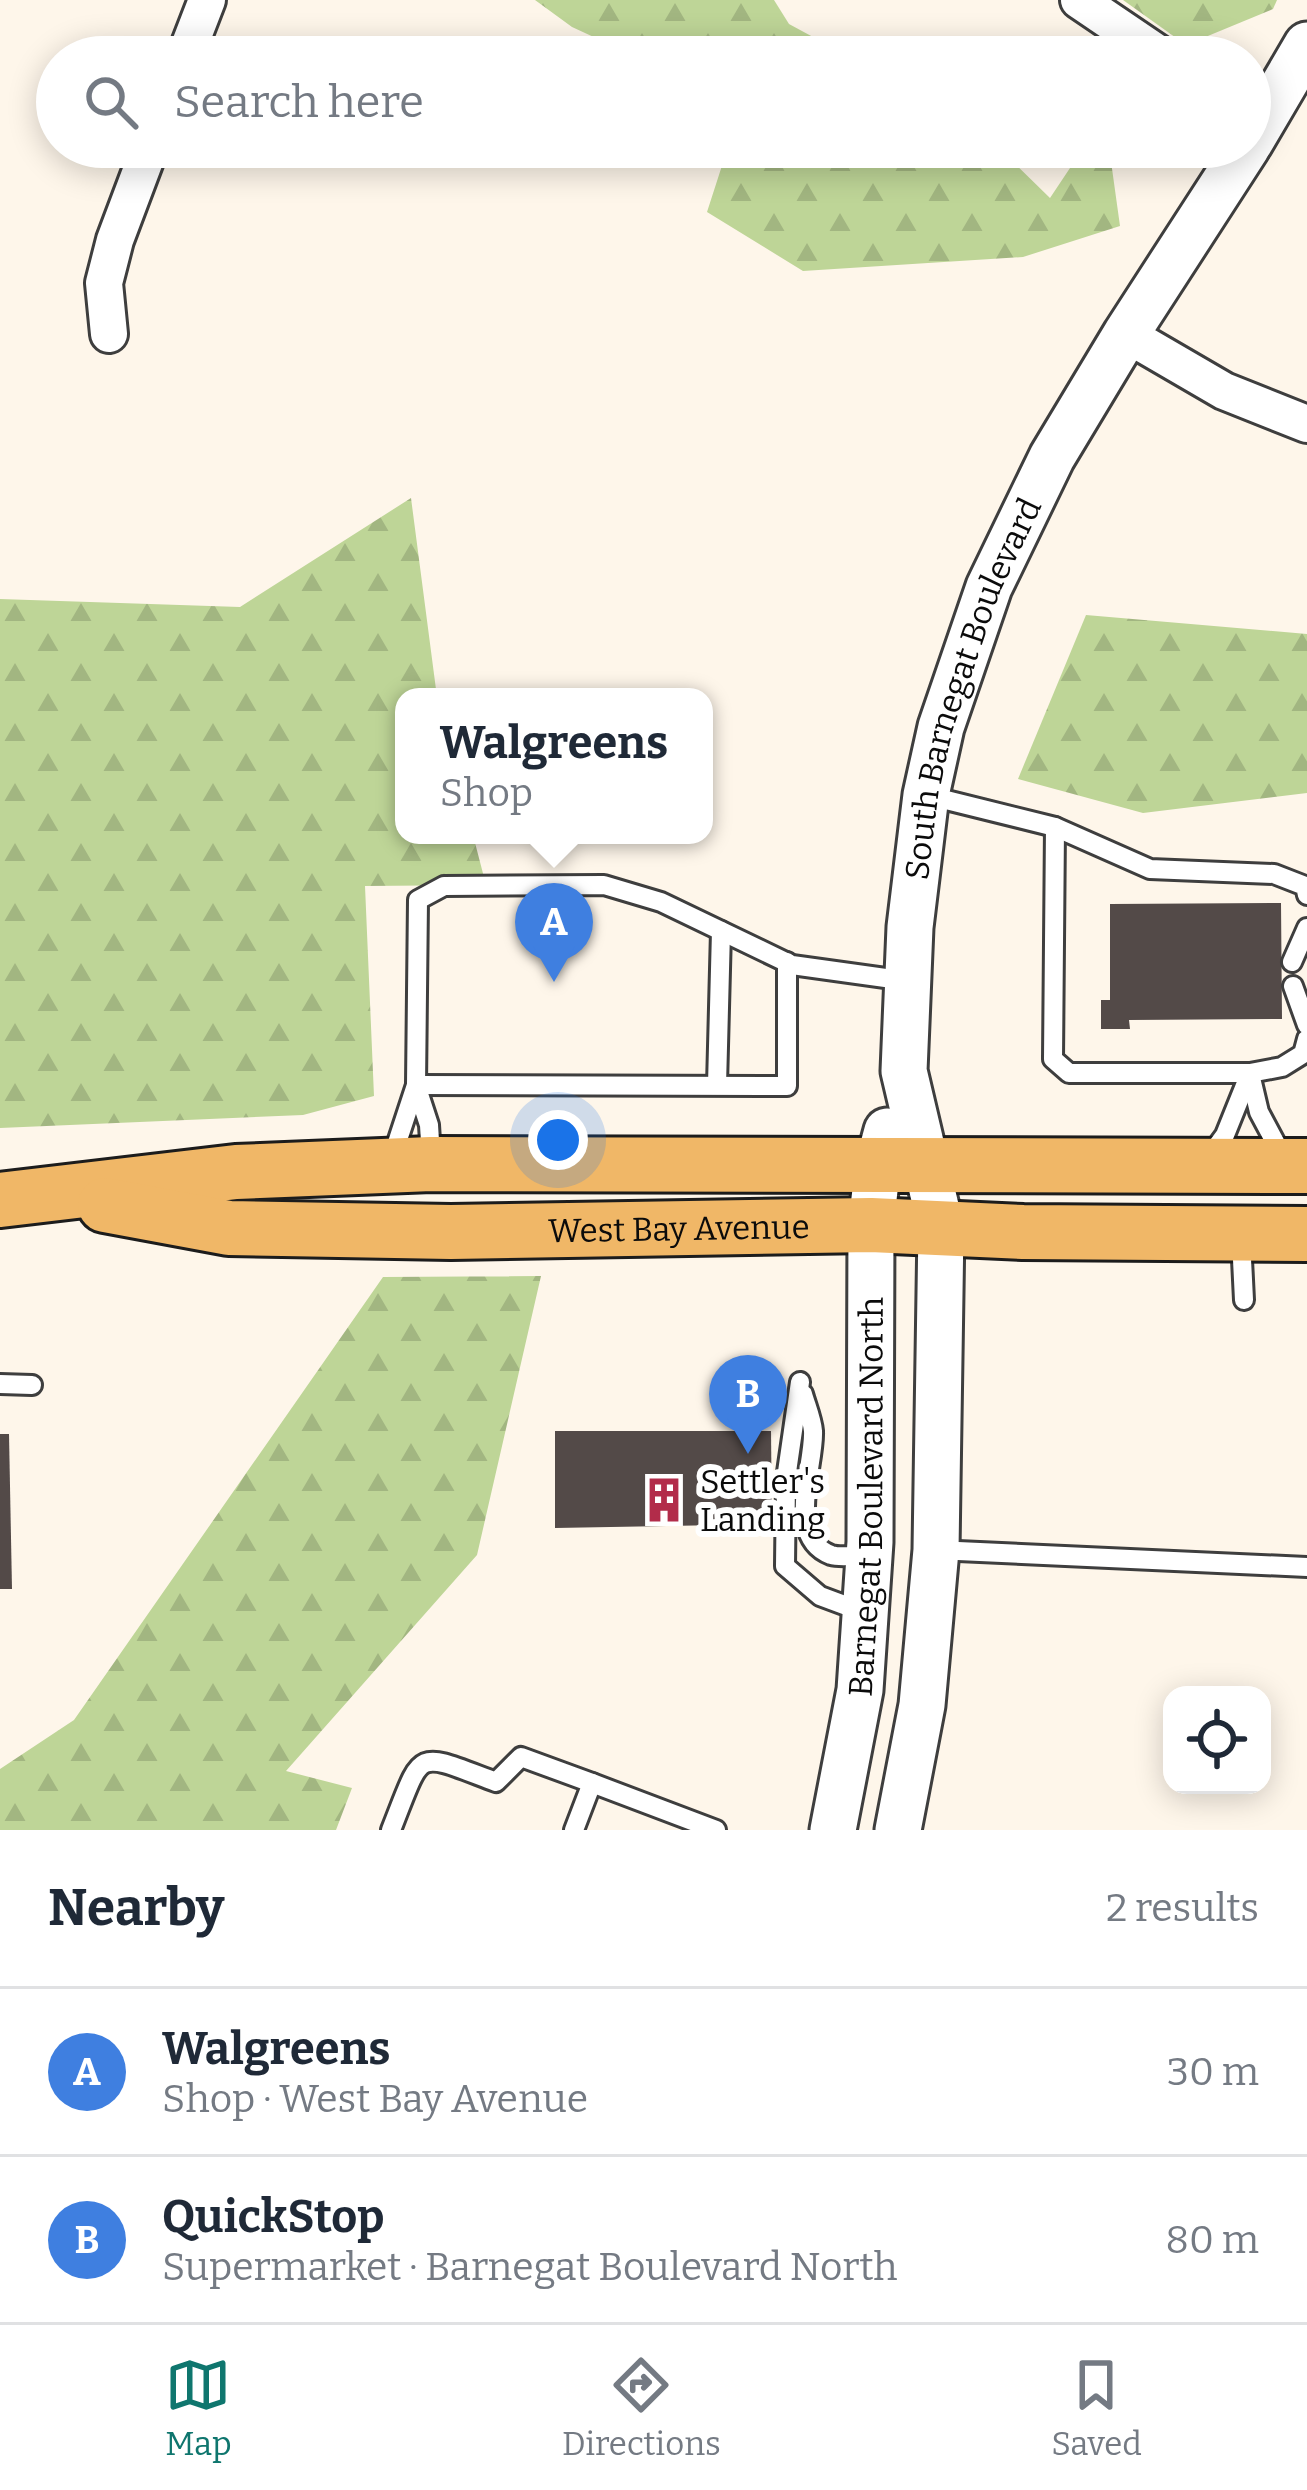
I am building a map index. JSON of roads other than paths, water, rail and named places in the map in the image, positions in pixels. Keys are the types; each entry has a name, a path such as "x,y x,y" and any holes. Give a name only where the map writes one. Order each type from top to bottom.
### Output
{"main road":[{"name":"West Bay Avenue","path":"0,1200 236,1172 411,1165 1298,1166"},
{"path":"297,1229 384,1207 407,1193 411,1165"},
{"name":"West Bay Avenue","path":"56,1196 229,1228 451,1232 871,1225 1307,1234"}],"street":[{"path":"193,36 207,0"},
{"path":"1079,0 1132,36"},
{"name":"South Barnegat Boulevard","path":"1271,102 1307,45"},
{"path":"109,334 104,283 142,168"},
{"name":"South Barnegat Boulevard","path":"941,1228 902,1165 907,981 926,795 941,728 989,587 1052,458 1230,168"},
{"path":"1126,334 1224,391 1307,424"},
{"name":"Barnegat Boulevard North","path":"833,1830 860,1690 866,1613 871,1225 902,1165"},
{"name":"Barnegat Boulevard North","path":"898,1830 922,1706 937,1550 941,1228"}],"lane":[{"path":"926,795 1055,827 1150,869 1274,874 1305,886 1307,895"},
{"path":"1055,827 1053,1059 1069,1073 1250,1073 1282,1067 1303,1054 1307,1039"},
{"path":"411,1165 418,900 444,886 604,885 661,902 787,962 907,981"},
{"path":"1292,962 1307,928"},
{"path":"717,1085 721,931"},
{"path":"416,1085 787,1086 787,962"},
{"path":"1293,986 1307,1025"},
{"path":"1202,1166 1226,1135 1250,1073"},
{"path":"1250,1073 1259,1112 1298,1166"},
{"path":"411,1165 429,1125 416,1085"},
{"path":"1241,1234 1244,1300"},
{"path":"866,1613 820,1596 784,1565 786,1479 800,1382 813,1430 805,1494 815,1544 833,1556 869,1555"},
{"path":"0,1384 32,1385"},
{"path":"937,1550 1307,1567"},
{"path":"391,1830 422,1762 435,1760 496,1782 521,1757 716,1830"},
{"path":"574,1830 592,1783"}],"place":[{"name":"Walgreens","path":"554,982"},
{"name":"QuickStop","path":"748,1454"},
{"name":"Settler's Landing","path":"664,1500"}]}
